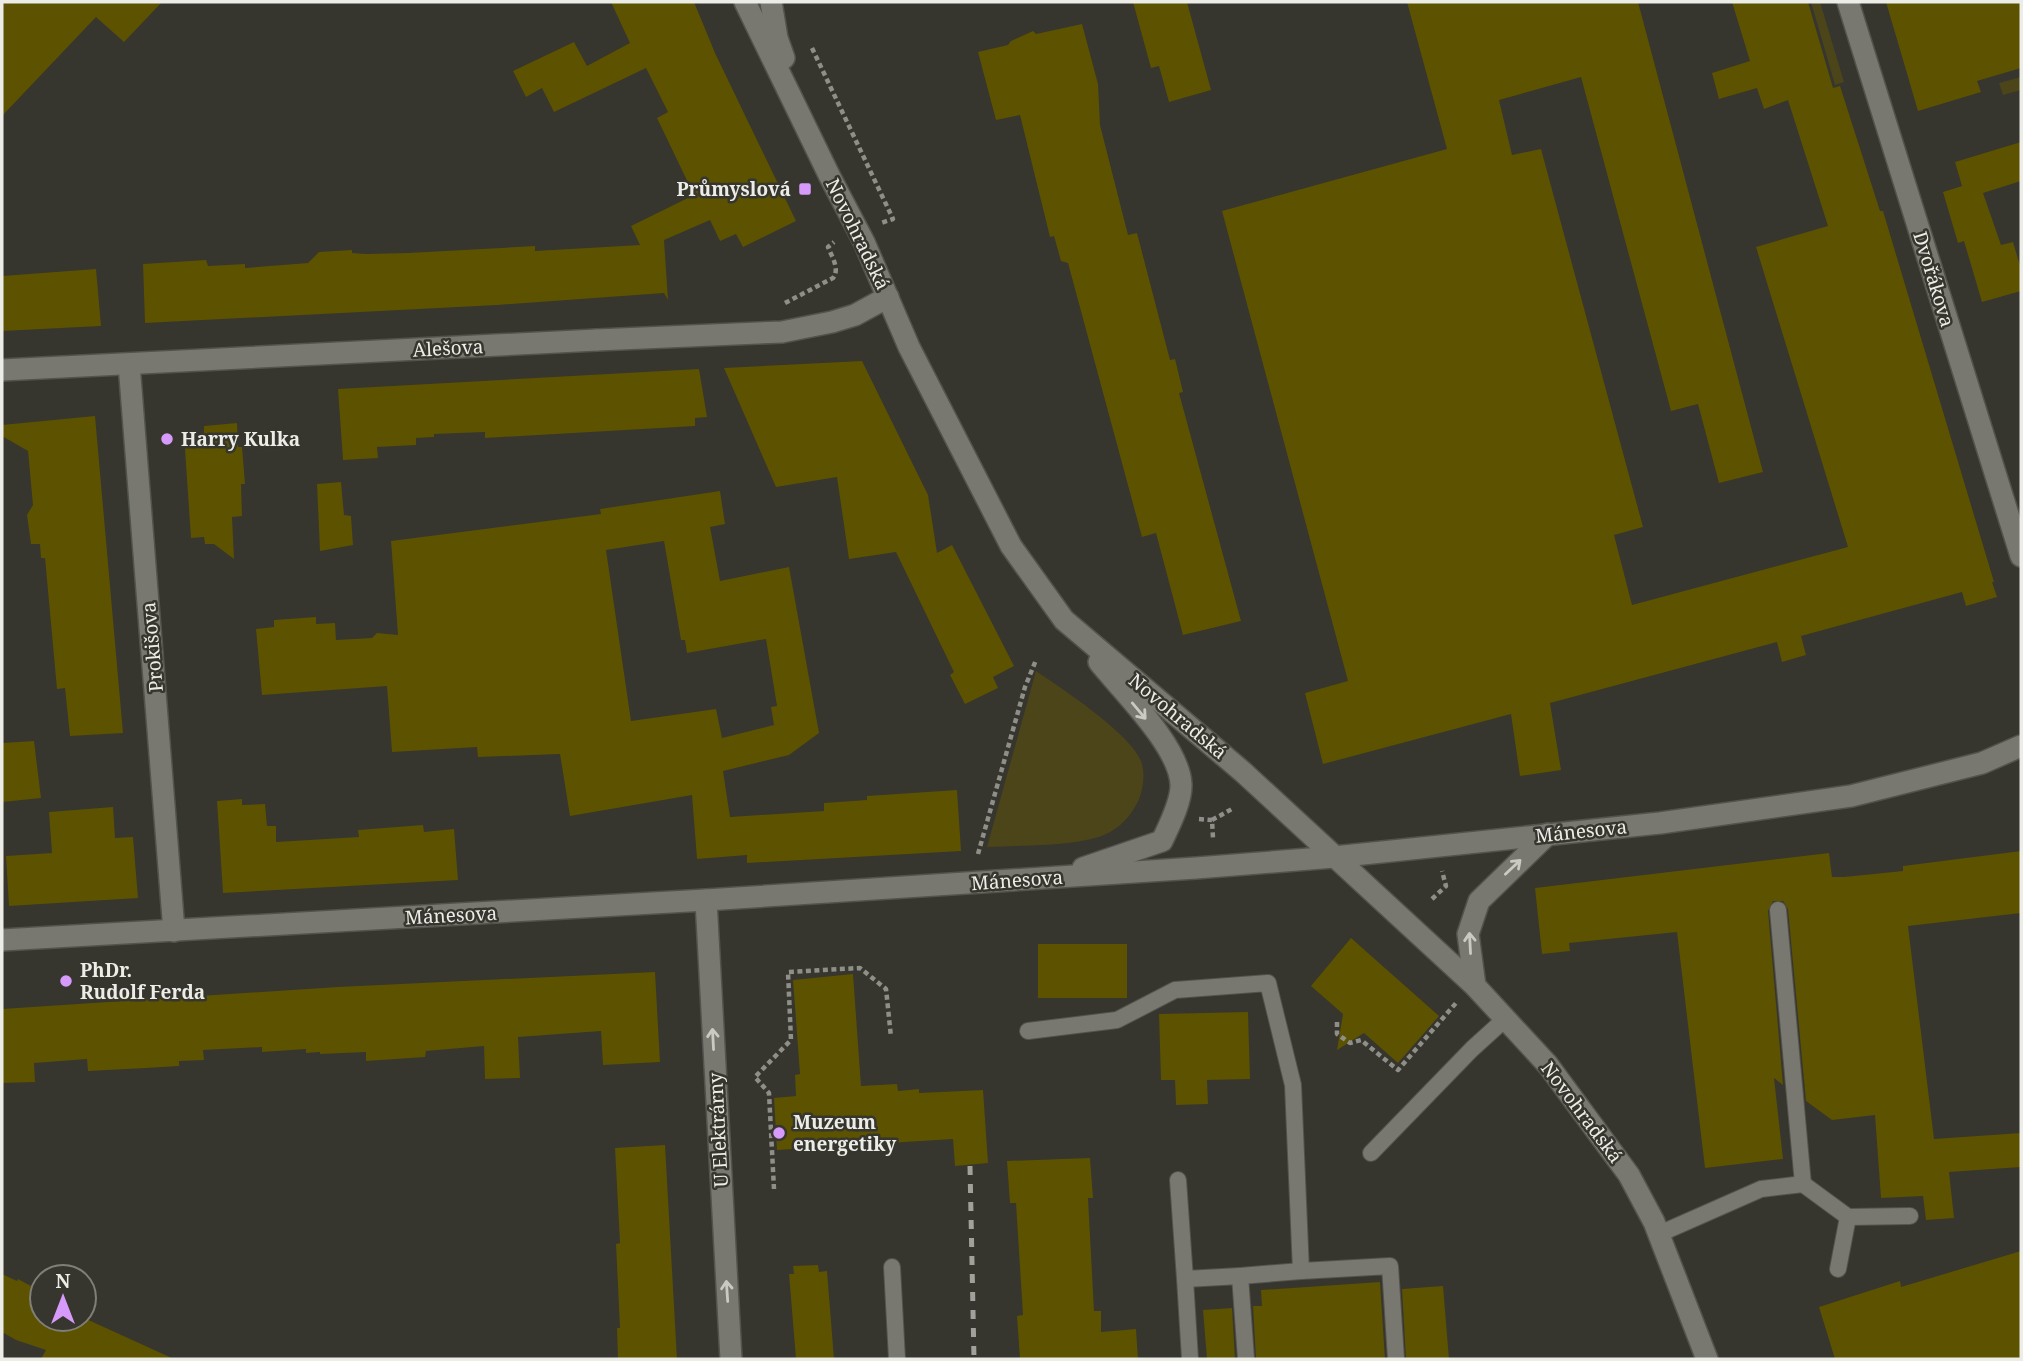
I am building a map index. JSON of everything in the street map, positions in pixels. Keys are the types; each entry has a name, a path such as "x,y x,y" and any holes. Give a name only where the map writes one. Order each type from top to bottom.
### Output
{"street":[{"name":"Novohradská","path":"746,2 864,242 909,347 1011,546 1064,620 1243,772 1473,985 1548,1065 1629,1175 1659,1234 1707,1359"},
{"path":"771,2 777,38 794,85 799,113"},
{"name":"Dvořákova","path":"1847,2 2021,555"},
{"name":"Alešova","path":"2,370 782,332 855,315 888,297"},
{"name":"Prokišova","path":"129,364 174,931"},
{"path":"1053,878 1162,841 1174,813 1181,785 1170,749 1064,620"},
{"name":"Mánesova","path":"2,940 706,900 1334,857 1660,822 1851,796 1982,763 2021,746"},
{"path":"1473,985 1468,934 1479,901 1548,834"},
{"name":"U Elektrárny","path":"706,900 731,1359"}],"lane":[{"path":"1778,911 1803,1184"},
{"path":"1028,1031 1117,1020 1175,990 1268,983 1293,1085 1301,1271"},
{"path":"1371,1153 1472,1049 1505,1019"},
{"path":"1178,1180 1190,1359"},
{"path":"1659,1234 1761,1189 1803,1184 1848,1217 1910,1216"},
{"path":"1838,1269 1848,1217"},
{"path":"1185,1279 1390,1266 1396,1359"},
{"path":"892,1268 897,1359"},
{"path":"1240,1276 1246,1359"}],"path":[{"path":"823,76 893,219"},
{"path":"753,334 759,320 768,313 833,278 836,268 828,247"},
{"path":"978,854 1025,687 1036,660"},
{"path":"1198,819 1212,820 1232,808"},
{"path":"1212,820 1213,838"},
{"path":"1432,899 1446,886 1442,870"},
{"path":"774,1189 769,1093 755,1077 791,1040 788,972 860,968 886,989 891,1037"},
{"path":"1337,1022 1337,1034 1350,1043 1361,1040 1398,1070 1473,985"}],"shaded area":[{"path":"1811,2 1820,2 1844,82 1835,85"},
{"path":"2021,77 2021,90 2003,95 1999,83"},
{"path":"1036,671 1094,712 1134,750 1143,766 1142,791 1132,812 1124,821 1099,837 1057,844 987,847"}],"building":[{"path":"2,2 162,2 124,42 96,17 2,116"},
{"path":"611,2 694,2 715,53 796,221 743,247 736,234 720,241 710,220 664,240 668,300 664,293 497,305 145,323 143,264 206,260 208,266 245,264 245,268 308,263 319,252 352,250 352,253 366,254 535,246 535,251 640,245 631,226 694,195 657,118 668,112 646,68 554,112 542,88 526,97 513,71 574,42 587,66 630,43"},
{"path":"1133,2 1187,2 1211,90 1169,102 1159,66 1151,68"},
{"path":"1407,2 1638,2 1763,472 1719,483 1698,404 1671,411 1581,77 1499,100 1512,155 1541,149 1643,527 1614,535 1632,605 1848,547 1756,247 1828,226 1788,100 1764,109 1757,88 1719,99 1712,73 1750,61 1732,2 1808,2 1833,88 1840,86 1880,211 1883,211 1997,597 1966,606 1962,592 1801,636 1806,655 1782,662 1777,642 1550,703 1561,770 1520,776 1511,714 1323,764 1305,693 1348,681 1222,211 1447,149"},
{"path":"1886,2 2021,2 2021,68 1977,81 1981,92 1918,111"},
{"path":"1082,24 1098,84 1100,125 1128,235 1137,233 1170,360 1175,359 1183,392 1179,393 1241,621 1183,635 1156,533 1142,537 1068,263 1061,261 1054,236 1050,237 1020,115 996,120 978,52 1008,45 1033,31 1036,34"},
{"path":"2021,142 2021,181 1983,193 2001,245 2013,242 2021,269 2021,291 1982,302 1964,241 1958,243 1943,192 1962,186 1955,162"},
{"path":"96,269 101,326 2,331 2,276"},
{"path":"862,361 928,495 937,553 952,545 1014,666 993,677 998,688 965,704 950,675 954,672 896,552 849,559 837,477 776,487 724,368"},
{"path":"699,369 707,417 695,418 695,426 485,438 485,432 434,434 434,437 416,438 416,445 377,447 378,458 343,460 338,389"},
{"path":"95,416 123,733 70,736 65,688 57,689 45,558 41,558 40,544 31,544 27,515 33,505 28,451 2,436 2,425"},
{"path":"237,423 238,447 242,447 245,484 241,484 242,516 232,517 234,559 214,544 205,544 204,537 191,538 184,435 204,434 204,426"},
{"path":"341,482 344,515 351,516 353,545 320,551 317,484"},
{"path":"720,491 725,524 710,527 720,581 789,567 819,733 789,755 723,771 730,817 824,811 824,803 867,800 867,796 957,790 961,851 747,863 747,855 697,859 692,795 570,816 560,754 478,757 477,747 392,752 387,686 262,695 256,629 274,627 274,620 316,617 316,624 335,623 336,640 372,638 377,633 398,635 391,541 601,514 600,509","holes":["664,541 681,640 685,640 687,653 766,639 777,706 771,707 774,725 722,738 716,709 631,721 606,550"]},
{"path":"34,741 41,798 2,802 2,743"},
{"path":"242,799 242,805 265,804 267,826 276,826 276,842 359,837 358,830 423,825 424,832 454,829 458,880 223,893 217,801"},
{"path":"113,807 115,838 133,837 138,898 9,906 6,856 52,853 49,812"},
{"path":"2021,851 2021,913 1908,926 1934,1139 2021,1133 2021,1167 1949,1172 1954,1218 1926,1220 1923,1196 1881,1198 1875,1115 1832,1120 1806,1101 1788,909 1783,901 1773,901 1768,911 1783,1085 1774,1078 1783,1159 1705,1168 1677,932 1569,943 1570,951 1542,954 1535,888 1829,853 1832,877 1844,877 1903,871 1903,866"},
{"path":"1351,938 1439,1016 1398,1063 1364,1033 1337,1050 1343,1014 1311,986"},
{"path":"1038,944 1127,944 1127,998 1038,998"},
{"path":"655,972 660,1062 603,1065 601,1031 518,1037 520,1078 485,1079 484,1046 426,1051 425,1057 366,1061 366,1052 320,1054 306,1053 306,1049 262,1052 262,1047 203,1050 204,1060 179,1061 179,1066 88,1071 87,1059 34,1063 35,1082 2,1083 2,1009 338,987"},
{"path":"853,974 861,1086 897,1084 898,1091 919,1089 919,1093 983,1090 988,1163 955,1166 953,1139 777,1150 774,1098 796,1096 795,1075 800,1074 793,980"},
{"path":"1248,1012 1250,1079 1207,1080 1208,1104 1176,1105 1175,1080 1161,1080 1159,1014"},
{"path":"665,1145 677,1359 618,1359 617,1328 620,1328 616,1244 620,1243 615,1148"},
{"path":"1090,1158 1093,1198 1088,1198 1094,1311 1101,1311 1101,1332 1136,1329 1138,1359 1020,1359 1017,1316 1023,1315 1016,1203 1010,1203 1007,1161"},
{"path":"2021,1251 2021,1359 1835,1359 1819,1307 1900,1281 1901,1287"},
{"path":"818,1265 819,1272 827,1271 834,1359 796,1359 789,1274 794,1274 793,1266"},
{"path":"2,1274 28,1284 28,1333 98,1333 98,1324 174,1359 41,1359 46,1350 16,1340 2,1332"},
{"path":"1380,1282 1385,1359 1256,1359 1253,1306 1262,1306 1261,1290"},
{"path":"1443,1286 1449,1359 1406,1359 1402,1289"},
{"path":"1232,1308 1235,1359 1207,1359 1203,1310"}],"railway":[{"path":"970,1166 974,1359"}],"place":[{"name":"Průmyslová","path":"805,189"},
{"name":"Harry Kulka","path":"167,439"},
{"name":"PhDr. Rudolf Ferda","path":"66,981"},
{"name":"Muzeum energetiky","path":"779,1133"}]}
